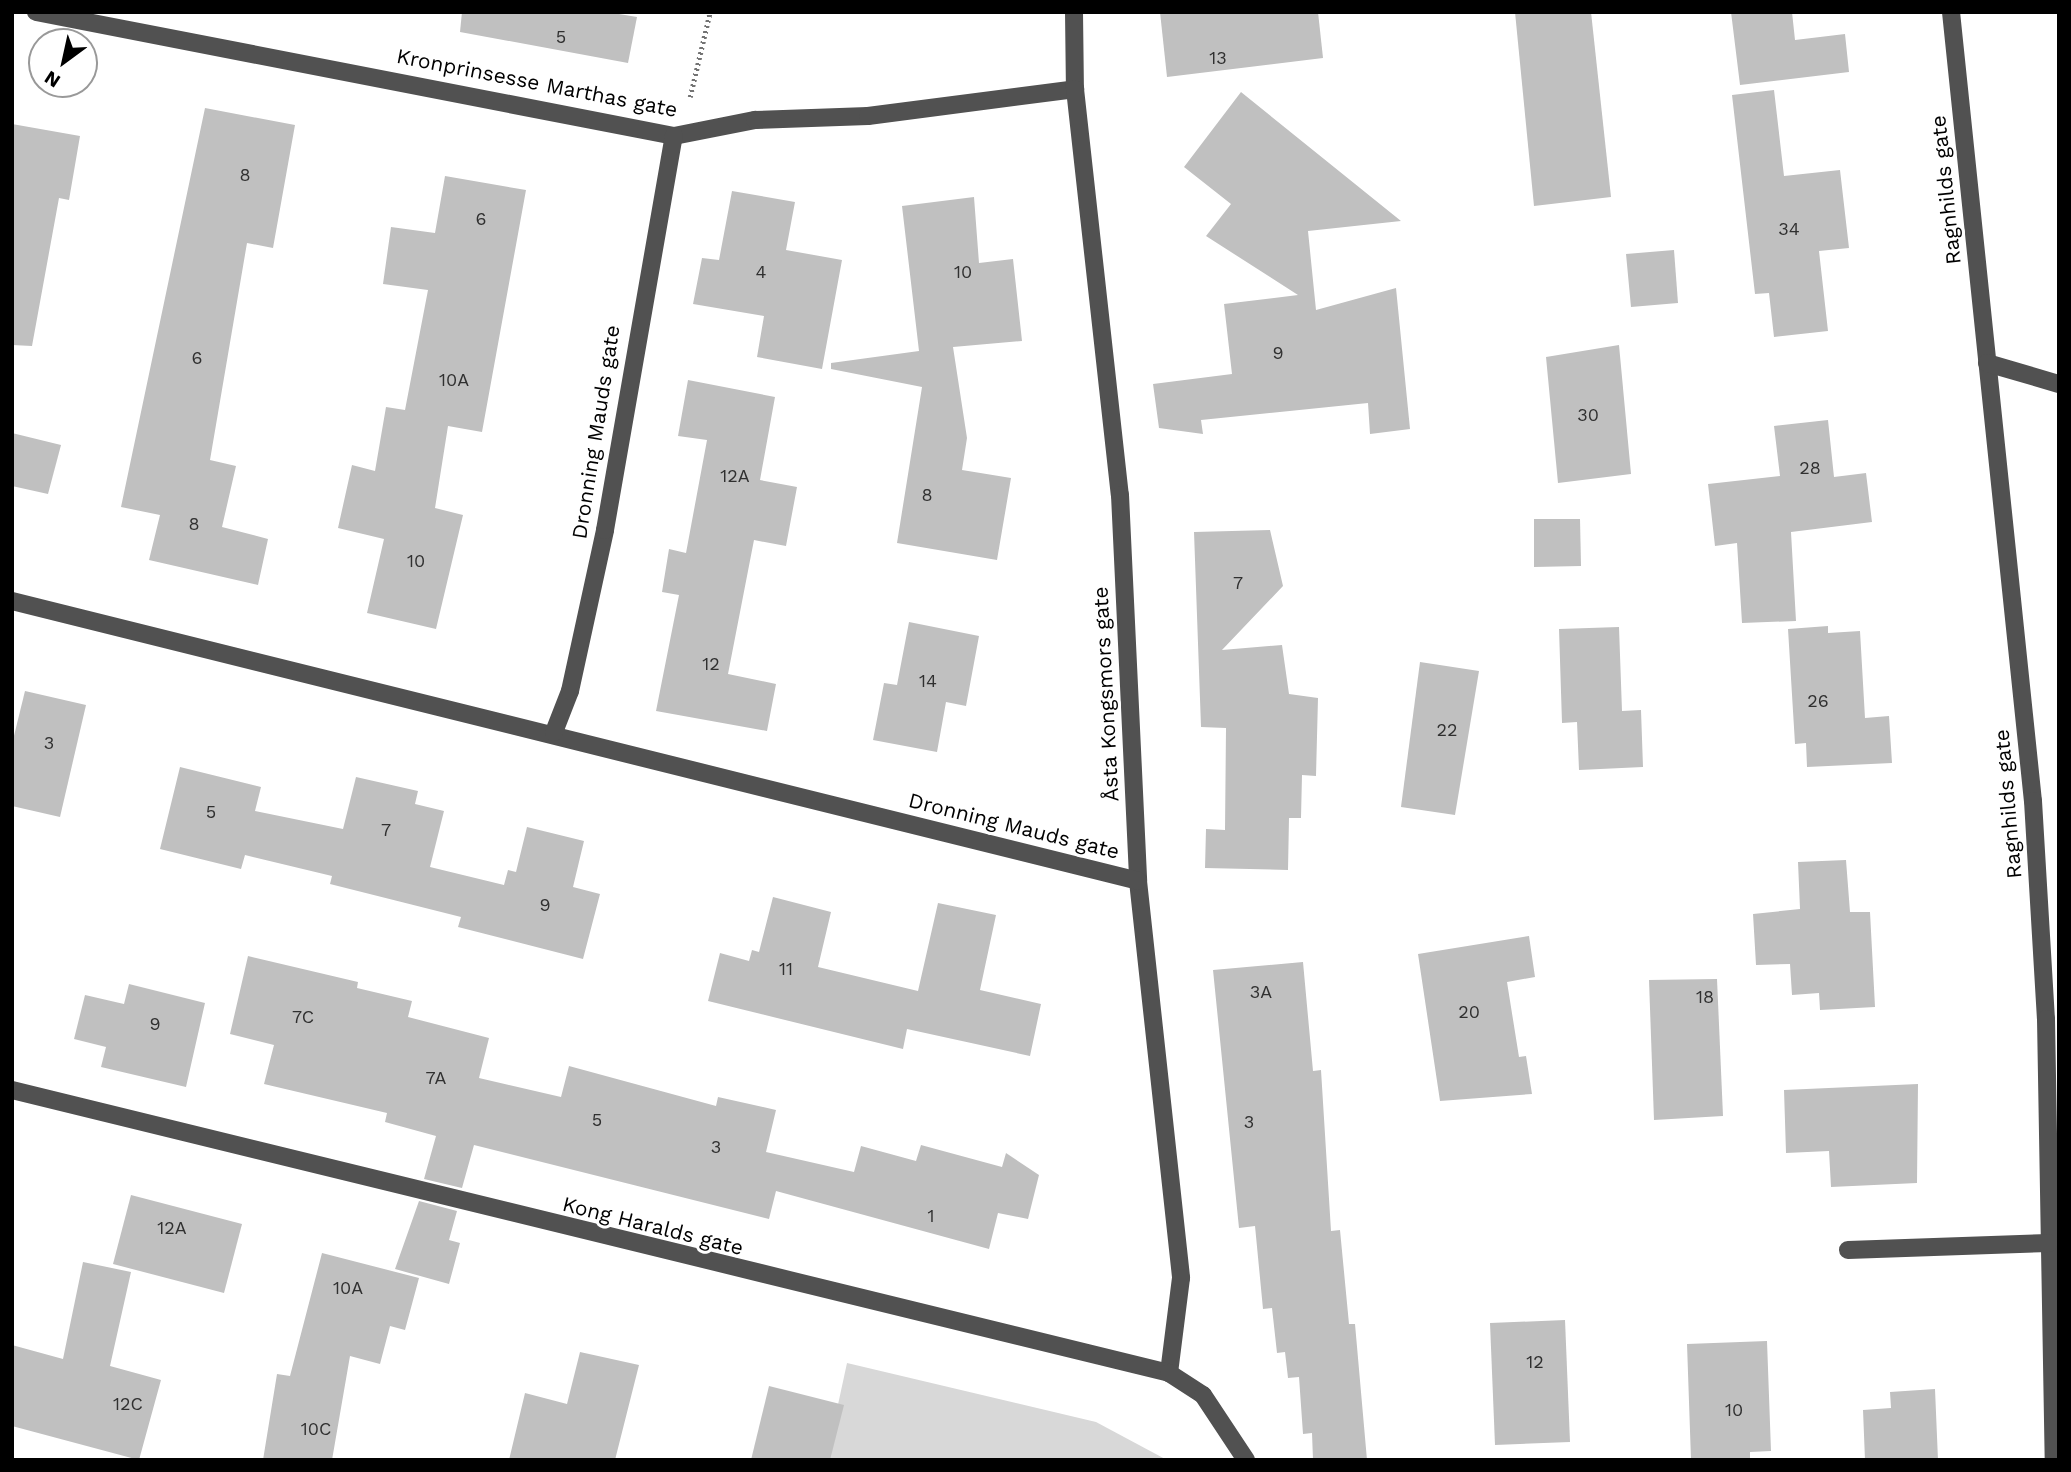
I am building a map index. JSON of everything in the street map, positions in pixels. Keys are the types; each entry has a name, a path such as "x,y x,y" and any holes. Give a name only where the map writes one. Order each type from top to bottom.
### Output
{"street":[{"name":"Kronprinsesse Marthas gate","path":"36,12 674,136 755,120 868,116 1075,89"},
{"name":"Åsta Kongsmors gate","path":"1074,12 1075,89 1120,495 1138,881 1181,1278 1169,1373"},
{"name":"Ragnhilds gate","path":"1951,12 2032,801 2046,1018 2054,1460"},
{"name":"Dronning Mauds gate","path":"554,732 570,691 605,530 674,136"},
{"path":"1987,363 2059,384"},
{"name":"Dronning Mauds gate","path":"12,601 554,732 1138,881"},
{"name":"Kong Haralds gate","path":"12,1090 1169,1373 1203,1395 1245,1460"},
{"path":"1847,1250 2049,1243"}],"path":[{"path":"674,136 689,104 710,12"}],"shaded area":[{"path":"847,1363 1096,1422 1167,1460 826,1460"}],"building":[{"path":"462,12 607,12 637,17 628,63 460,32"},
{"path":"1160,12 1318,12 1323,58 1167,77"},
{"path":"1515,12 1591,12 1611,197 1534,206"},
{"path":"1731,12 1792,12 1795,40 1845,34 1849,72 1740,85"},
{"path":"1774,90 1784,176 1840,170 1849,248 1819,251 1828,331 1774,337 1769,293 1755,294 1732,95"},
{"path":"1241,92 1401,221 1308,231 1316,310 1396,288 1410,429 1370,434 1368,403 1201,420 1203,434 1159,428 1153,384 1232,374 1224,304 1298,295 1206,236 1231,204 1184,167"},
{"path":"205,108 295,125 273,248 247,243 210,460 236,466 222,527 268,539 258,585 149,560 160,515 121,507"},
{"path":"12,124 80,136 69,200 59,198 32,346 12,345"},
{"path":"445,176 526,190 482,432 448,426 435,508 463,515 436,629 367,613 384,539 338,528 352,465 375,471 386,407 405,410 428,290 383,284 391,227 435,233"},
{"path":"732,191 795,202 786,250 842,260 822,369 757,357 764,316 693,304 702,258 719,260"},
{"path":"974,197 979,263 1013,259 1022,341 953,347 967,438 962,470 1011,478 997,560 897,543 922,387 831,369 831,363 919,351 902,206"},
{"path":"1674,250 1678,303 1631,307 1626,254"},
{"path":"1619,345 1631,474 1558,483 1546,357"},
{"path":"688,380 775,397 760,480 797,487 786,546 754,540 728,674 776,684 767,731 656,711 679,595 662,592 669,549 686,553 707,440 678,436"},
{"path":"1828,420 1834,477 1866,473 1872,522 1791,532 1796,621 1742,623 1737,543 1715,546 1708,484 1780,476 1774,426"},
{"path":"12,433 61,445 48,494 12,486"},
{"path":"1534,519 1580,519 1581,566 1534,567"},
{"path":"1270,530 1283,586 1222,650 1282,645 1289,694 1318,698 1316,776 1302,775 1301,818 1289,818 1288,870 1205,868 1206,829 1225,830 1226,728 1201,727 1194,532"},
{"path":"909,622 979,636 966,706 946,702 937,752 873,740 884,683 897,685"},
{"path":"1828,626 1828,633 1860,631 1865,718 1889,716 1892,763 1807,767 1806,743 1795,744 1788,629"},
{"path":"1619,627 1622,711 1641,710 1643,767 1579,770 1577,722 1562,723 1559,629"},
{"path":"1420,662 1479,671 1455,815 1401,807"},
{"path":"25,691 86,705 60,817 12,806 12,744"},
{"path":"180,767 261,787 255,811 343,829 356,777 418,791 415,804 444,811 430,867 504,885 508,870 516,872 527,827 584,841 573,887 600,894 583,959 458,927 461,917 330,884 332,876 245,855 241,869 160,849"},
{"path":"1846,860 1850,912 1870,912 1875,1007 1820,1010 1819,993 1792,995 1790,964 1756,965 1753,914 1800,909 1798,862"},
{"path":"773,897 831,912 818,967 918,991 938,903 996,915 980,990 1041,1004 1030,1056 907,1029 903,1049 708,1001 720,953 749,961 752,950 759,952"},
{"path":"1529,936 1535,977 1507,982 1519,1057 1526,1056 1532,1094 1440,1101 1418,954"},
{"path":"248,956 358,982 357,988 412,1001 408,1017 489,1038 479,1078 561,1097 569,1066 716,1106 718,1097 776,1110 766,1152 854,1172 861,1146 916,1161 921,1145 1002,1167 1006,1153 1039,1175 1028,1219 998,1213 989,1249 776,1191 769,1219 474,1145 462,1188 424,1179 436,1136 385,1122 387,1113 264,1084 274,1045 230,1034"},
{"path":"1303,962 1313,1071 1321,1070 1331,1231 1340,1230 1349,1324 1355,1324 1367,1460 1313,1460 1312,1433 1303,1434 1299,1377 1288,1378 1285,1352 1277,1353 1272,1308 1263,1309 1255,1226 1239,1228 1213,970"},
{"path":"1717,979 1723,1116 1654,1120 1649,980"},
{"path":"129,984 205,1003 186,1087 101,1067 106,1047 74,1039 85,995 124,1004"},
{"path":"1918,1084 1917,1183 1831,1187 1829,1151 1786,1153 1784,1090"},
{"path":"131,1195 242,1224 224,1293 113,1264"},
{"path":"419,1201 457,1211 449,1240 460,1243 449,1284 395,1269"},
{"path":"322,1253 419,1278 405,1330 390,1326 380,1364 350,1356 332,1460 263,1460 277,1374 290,1376"},
{"path":"83,1262 131,1272 110,1366 161,1380 139,1460 12,1426 12,1345 63,1359"},
{"path":"1565,1320 1570,1442 1495,1445 1490,1323"},
{"path":"1767,1341 1771,1451 1750,1452 1750,1460 1691,1460 1687,1344"},
{"path":"580,1352 639,1365 615,1460 509,1460 525,1393 567,1404"},
{"path":"769,1386 844,1405 830,1460 751,1460"},
{"path":"1935,1389 1938,1460 1865,1460 1863,1410 1891,1408 1890,1392"}]}
